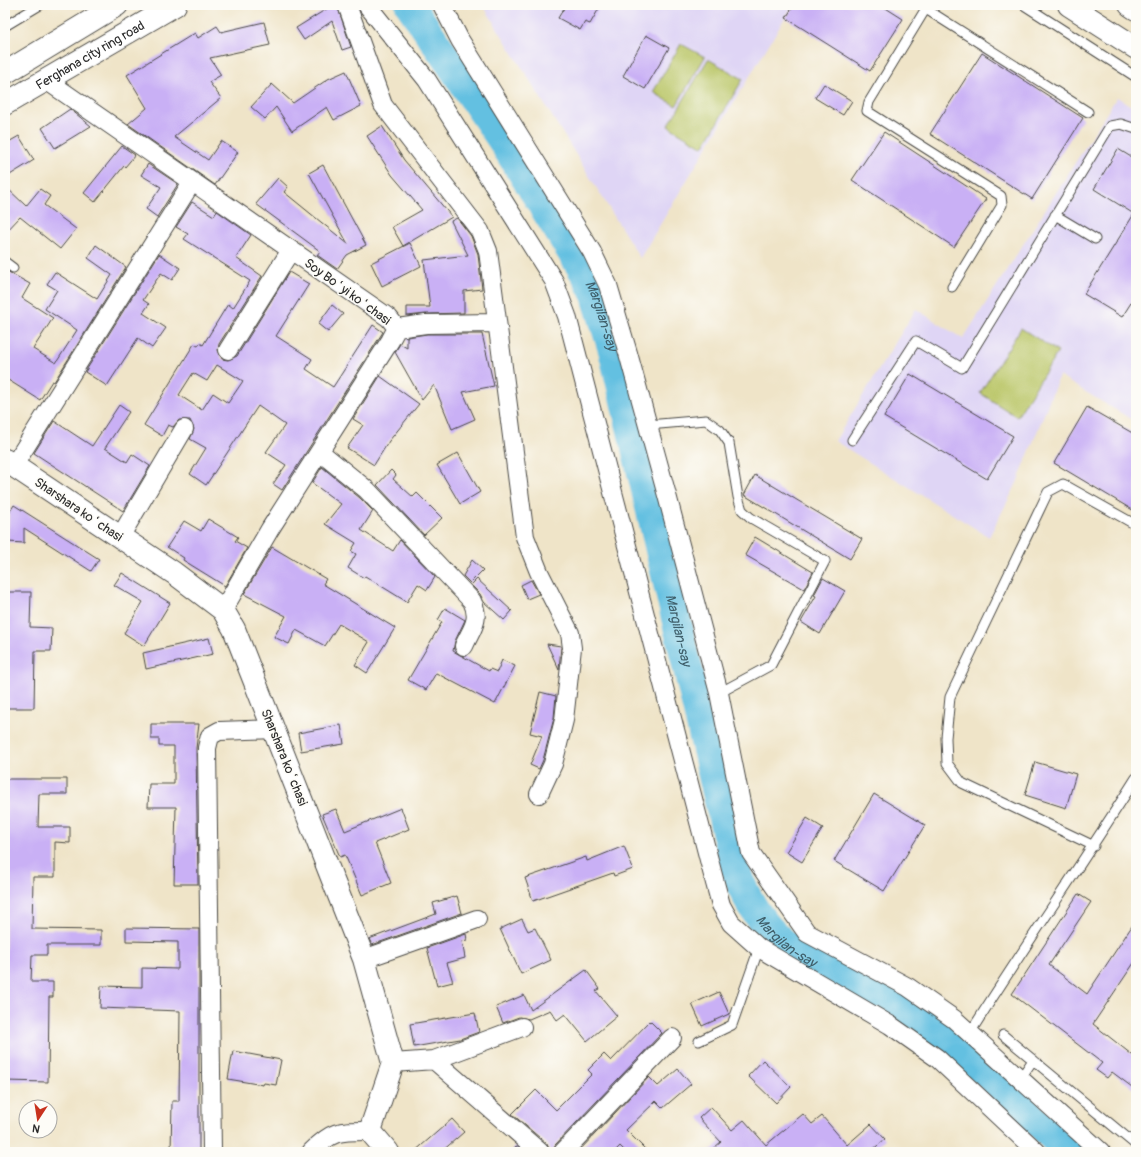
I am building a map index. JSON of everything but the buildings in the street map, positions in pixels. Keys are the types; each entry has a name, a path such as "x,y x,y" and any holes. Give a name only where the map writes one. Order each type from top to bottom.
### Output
{"main road":[{"name":"Ferghana city ring road","path":"5,73 117,5"},
{"name":"Ferghana city ring road","path":"5,104 175,5"},
{"path":"1069,5 1136,48"},
{"path":"1130,5 1136,9"},
{"name":"Sharshara koʻchasi","path":"9,463 174,573 223,610 234,629 275,729 364,959 393,1063"},
{"path":"388,1152 370,1131 393,1063"}],"street":[{"path":"347,5 383,106 480,231 488,251 496,323 525,537 539,572 570,633 572,648 564,720 554,764 539,794"},
{"path":"367,5 427,80 554,281 570,324 721,905 731,923 759,948 890,1025 937,1058 1037,1152"},
{"path":"442,5 460,40 592,252 608,286 648,425 719,692 751,853 807,932 908,987 954,1019 1101,1152"},
{"name":"Soy Boʻyi koʻchasi","path":"46,80 389,318 397,328 270,529 223,610"},
{"path":"9,463 192,182"},
{"path":"228,350 291,250"},
{"path":"397,328 426,324 496,323"},
{"path":"120,537 184,429"},
{"path":"320,452 367,490 472,601 477,612 476,620 464,646"},
{"path":"212,1152 207,748 210,736 219,731 275,729"},
{"path":"364,959 477,919"},
{"path":"393,1063 434,1060 522,1027"},
{"path":"563,1152 672,1038"},
{"path":"434,1060 540,1152"},
{"path":"312,1152 327,1137 346,1131 370,1131"}],"lane":[{"path":"5,26 40,5"},
{"path":"1024,5 1136,77"},
{"path":"952,287 1002,205 1001,196 867,111 869,102 927,7 1088,112"},
{"path":"852,440 916,341 962,368 1110,126 1121,124 1136,129"},
{"path":"1055,215 1095,239"},
{"path":"5,262 13,268"},
{"path":"648,425 706,420 720,430 729,443 738,497 742,510 751,518 825,561 771,665 719,692"},
{"path":"1094,846 962,783 947,763 946,738 950,697 1048,492 1063,484 1136,525"},
{"path":"970,1033 1005,978 1094,846 1136,778"},
{"path":"699,1041 732,1025 759,948"},
{"path":"1003,1035 1136,1145"},
{"path":"1020,1079 1033,1060"}],"shaded area":[{"path":"483,5 791,5 792,6 640,258"},
{"path":"1117,97 1136,109 1136,422 1059,376 1017,483 989,537 835,441 916,309 963,339"}],"green space":[{"path":"681,44 705,57 676,106 653,92"},
{"path":"708,59 743,79 703,147 668,126"},
{"path":"1021,328 1058,352 1017,417 980,393"}],"waterway":[{"name":"Margilan-say","path":"410,5 502,140 586,275 596,295 613,350 735,869 751,904 767,926 779,939 793,950 831,972 897,1006 934,1030 952,1044 1069,1152"}]}
